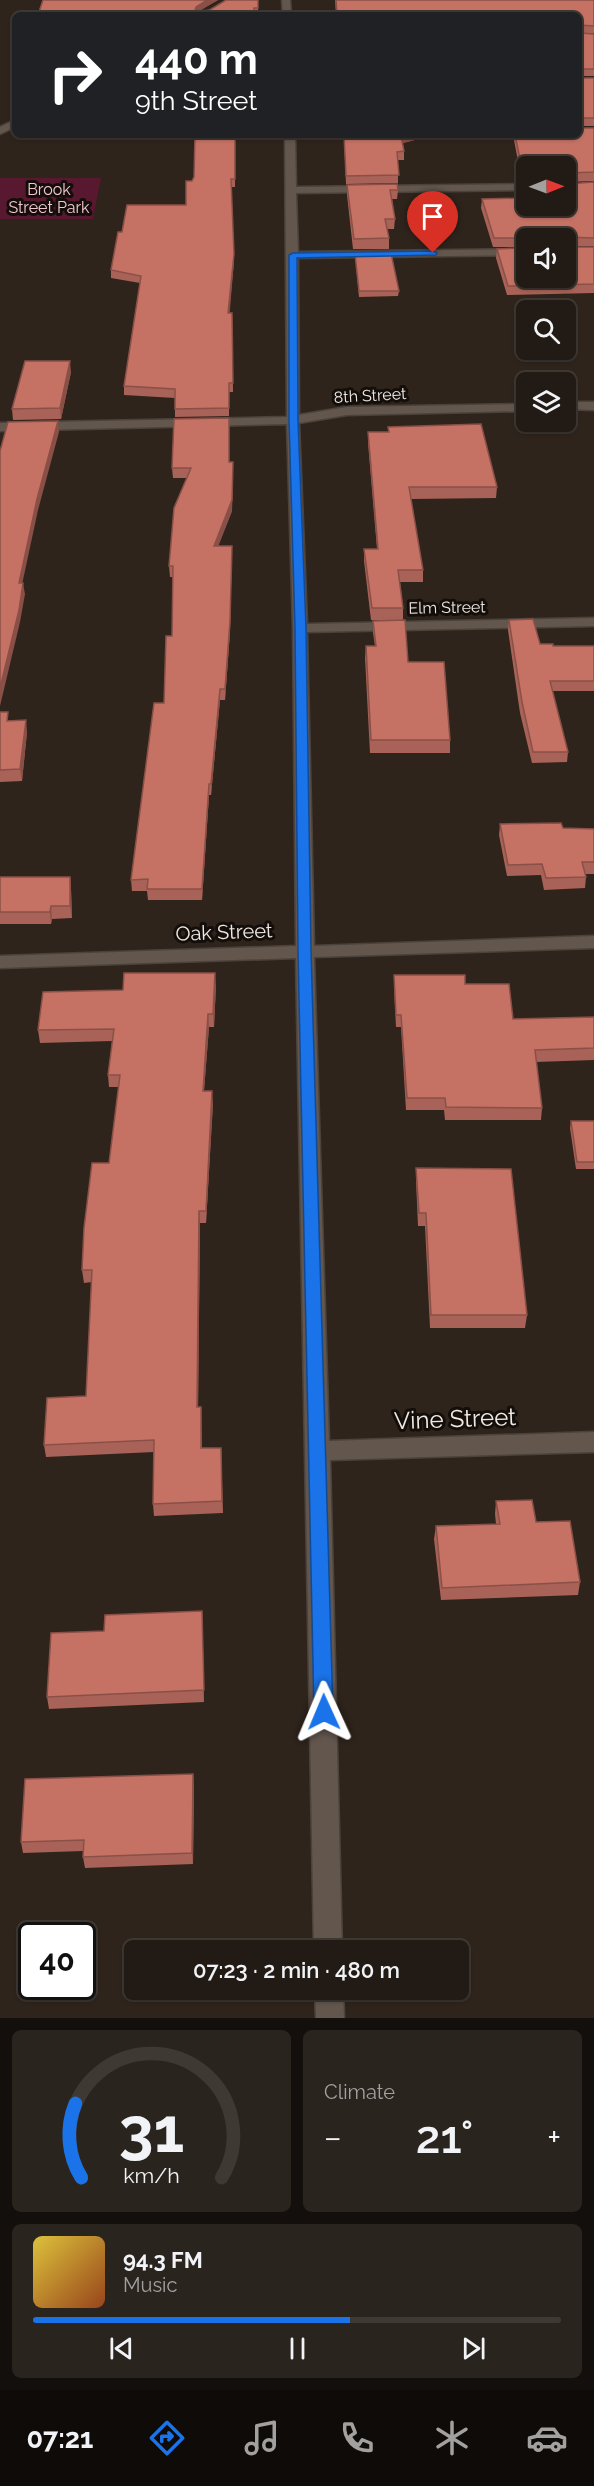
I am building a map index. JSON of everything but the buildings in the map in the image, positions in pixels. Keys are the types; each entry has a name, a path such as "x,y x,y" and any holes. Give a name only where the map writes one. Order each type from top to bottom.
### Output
{"street":[{"path":"290,138 293,420 300,628 305,950 328,1940"},
{"path":"292,190 516,187"},
{"path":"293,255 516,252"},
{"path":"576,406 594,406"},
{"name":"8th Street","path":"0,427 293,420 347,411 516,407"},
{"name":"Elm Street","path":"300,628 594,622"},
{"name":"Oak Street","path":"0,962 594,942"},
{"name":"Vine Street","path":"318,1451 594,1442"},
{"path":"329,2000 330,2018"}],"green space":[{"name":"Brook Street Park","path":"0,178 101,178 93,219 0,219"}],"route":[{"path":"324,1712 305,950 300,628 293,420 293,255 433,253"}]}
